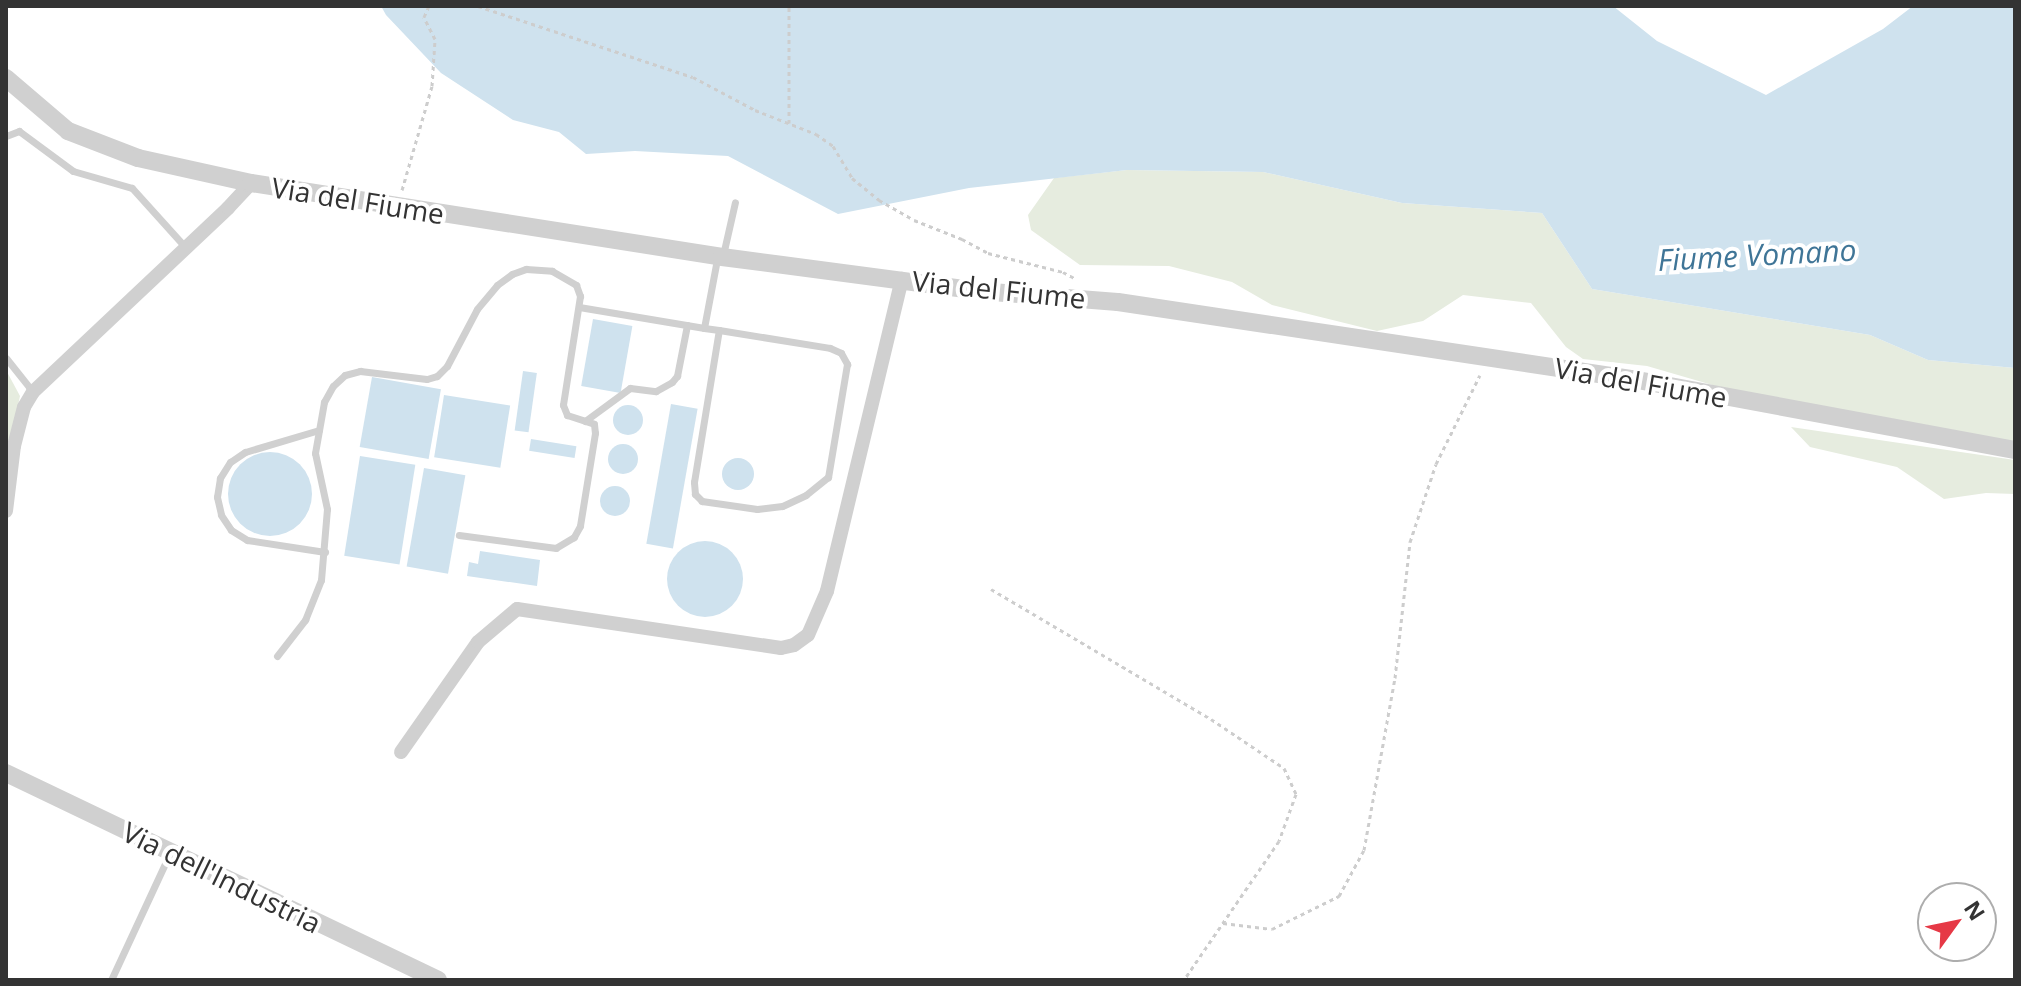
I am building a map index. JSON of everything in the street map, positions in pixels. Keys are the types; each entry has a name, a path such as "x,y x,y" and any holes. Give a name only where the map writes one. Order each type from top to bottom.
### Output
{"street":[{"name":"Via del Fiume","path":"6,78 68,131 138,158 251,183 720,257 979,291 1118,302 1488,357 1632,379 2015,450"},
{"path":"6,511 14,446 24,407 33,392 251,183"},
{"path":"401,752 478,642 517,609 781,648 794,645 808,635 827,591 902,279"},
{"name":"Via dell'Industria","path":"6,773 438,980"}],"lane":[{"path":"6,136 19,131 73,171 132,188 186,248"},
{"path":"704,328 735,202"},
{"path":"277,656 305,620 314,601 325,552 327,509 315,453 324,402 333,386 345,375 360,371 427,379 437,376 447,366 477,309 512,274 540,269 565,276 580,296 563,405 567,415 594,424 595,433 580,526 574,537 556,548 459,535"},
{"path":"579,307 830,348 841,353 847,364 828,477 806,495 782,506 757,509 702,501 695,494 694,482 719,330"},
{"path":"585,421 630,388 656,391 672,382 677,376 687,325"},
{"path":"6,358 33,392"},
{"path":"319,430 245,452 230,462 220,478 217,497 221,515 231,530 247,540 325,552"},
{"path":"111,980 170,853"}],"path":[{"path":"398,206 432,86 435,39 424,17 429,6"},
{"path":"478,6 693,77 833,146 852,178 879,200 914,220 988,253 1063,272 1076,279"},
{"path":"789,6 789,123"},
{"path":"1223,923 1272,929 1339,896 1364,850 1395,678 1410,542 1436,464 1488,357"},
{"path":"991,589 1211,719 1284,768 1296,794 1289,820 1279,841 1184,980"}],"shaded area":[{"path":"1127,170 1263,172 1402,203 1542,213 1592,289 1870,335 1928,360 2015,368 2015,445 1733,391 1647,366 1583,359 1566,347 1531,303 1463,295 1423,321 1377,331 1272,305 1232,282 1169,266 1080,265 1031,230 1028,215 1054,178"},
{"path":"6,370 20,396 6,460"},
{"path":"1791,427 2015,460 2015,494 1986,493 1944,499 1897,467 1810,447"}],"water":[{"name":"Fiume Vomano","path":"381,6 1613,6 1657,41 1766,95 1883,29 1913,6 2015,6 2015,368 1928,360 1870,335 1592,289 1542,213 1402,203 1263,172 1127,170 969,188 838,214 728,156 635,151 586,154 559,132 513,120 441,73"},
{"path":"593,319 632,326 621,393 581,386"},
{"path":"523,371 537,373 529,432 515,430"},
{"path":"372,377 441,389 429,459 360,447"},
{"path":"444,395 510,405 500,468 434,457"},
{"path":"671,404 698,409 673,549 646,544"},
{"path":"628,405 639,409 643,420 639,431 628,435 617,431 613,420 617,409"},
{"path":"531,439 576,446 575,458 529,451"},
{"path":"623,444 634,448 638,459 634,470 623,474 612,470 608,459 612,448"},
{"path":"270,452 293,459 305,471 312,494 305,517 293,529 270,536 247,529 235,517 228,494 235,471 247,459"},
{"path":"360,456 415,465 400,565 344,556"},
{"path":"738,458 749,463 754,474 749,485 738,490 727,485 722,474 727,463"},
{"path":"424,468 465,475 448,574 407,566"},
{"path":"615,486 626,490 630,501 626,512 615,516 604,512 600,501 604,490"},
{"path":"705,541 719,544 732,552 740,565 743,579 740,593 732,606 719,614 705,617 691,614 678,606 670,593 667,579 670,565 678,552 691,544"},
{"path":"480,551 540,560 537,586 467,576 469,562 478,564"}]}
